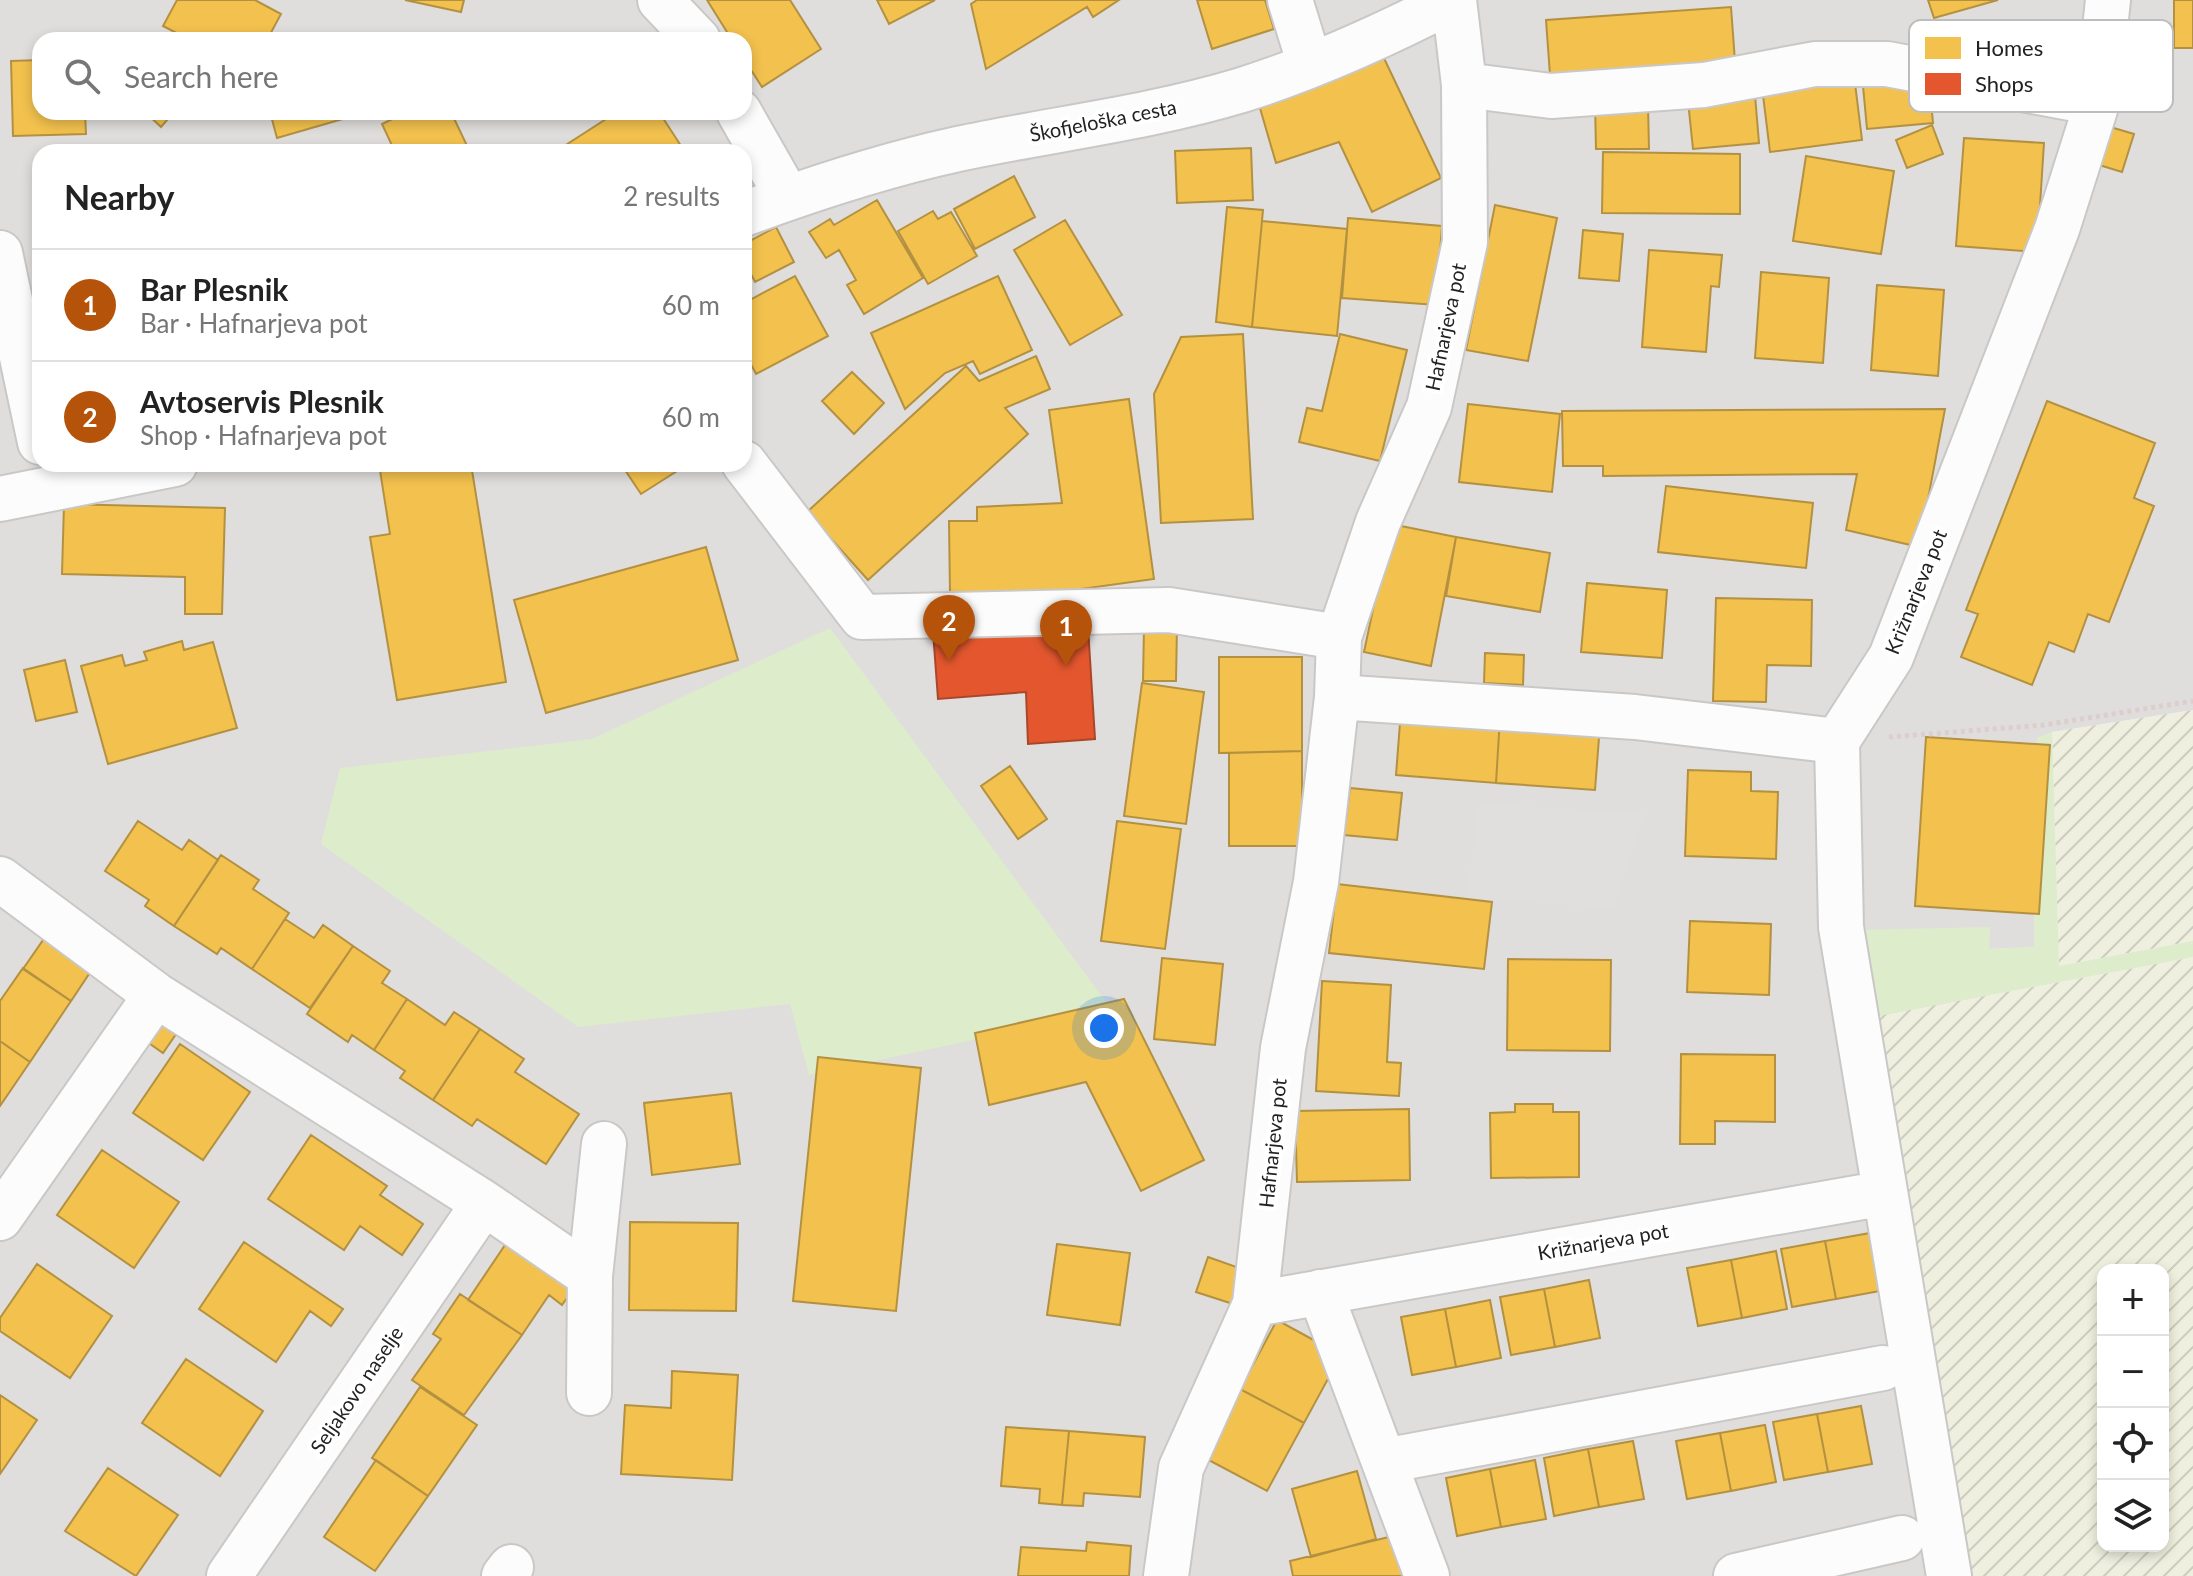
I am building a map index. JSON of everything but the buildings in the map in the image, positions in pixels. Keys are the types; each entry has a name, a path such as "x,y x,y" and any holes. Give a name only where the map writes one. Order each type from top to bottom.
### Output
{"street":[{"path":"660,0 690,32"},
{"path":"1290,0 1310,65"},
{"name":"Škofjeloška cesta","path":"752,211 870,172 957,149 1155,112 1242,89 1389,33 1454,0"},
{"name":"Hafnarjeva pot","path":"1166,1576 1181,1468 1255,1304 1283,1048 1316,882 1337,697 1339,637 1378,522 1429,407 1465,242 1464,85 1454,0"},
{"name":"Križnarjeva pot","path":"2106,20 2108,0"},
{"path":"1464,85 1551,96 1704,85 1815,64 1887,64 1909,68"},
{"name":"Križnarjeva pot","path":"1837,741 1891,657 2057,229 2094,112"},
{"path":"744,120 788,198"},
{"path":"0,253 32,404"},
{"path":"0,499 47,476 90,472"},
{"path":"751,472 862,617 1169,610 1339,637"},
{"path":"1337,697 1635,717 1837,741 1841,927 1949,1576"},
{"path":"0,879 156,995 484,1203 590,1276"},
{"path":"0,1218 156,995"},
{"path":"589,1393 590,1276 604,1144"},
{"name":"Križnarjeva pot","path":"1255,1304 1885,1193"},
{"name":"Seljakovo naselje","path":"229,1576 484,1203"},
{"path":"1320,1292 1427,1576"},
{"path":"1384,1461 1883,1368"},
{"path":"1736,1576 1902,1538"}],"path":[{"path":"1837,741 2044,725 2193,701"}],"shaded area":[{"path":"0,0 2193,0 2193,710 2052,732 2037,738 2034,947 1989,949 1989,927 1963,1576 0,1576"},
{"path":"1479,804 1644,813 1613,907 1467,899"}],"green space":[{"path":"830,628 1112,1010 809,1075 790,1004 578,1027 321,844 340,768 592,739"},
{"path":"2193,710 2193,941 2059,966 2052,732"},
{"path":"2052,732 2059,966 2193,941 2193,957 1867,1018 1851,930 1990,927 1989,949 2034,947 2037,738"},
{"path":"2193,957 2193,1576 1963,1576 1867,1018"}],"place":[{"name":"Avtoservis Plesnik","path":"949,661"},
{"name":"Bar Plesnik","path":"1066,666"}]}
